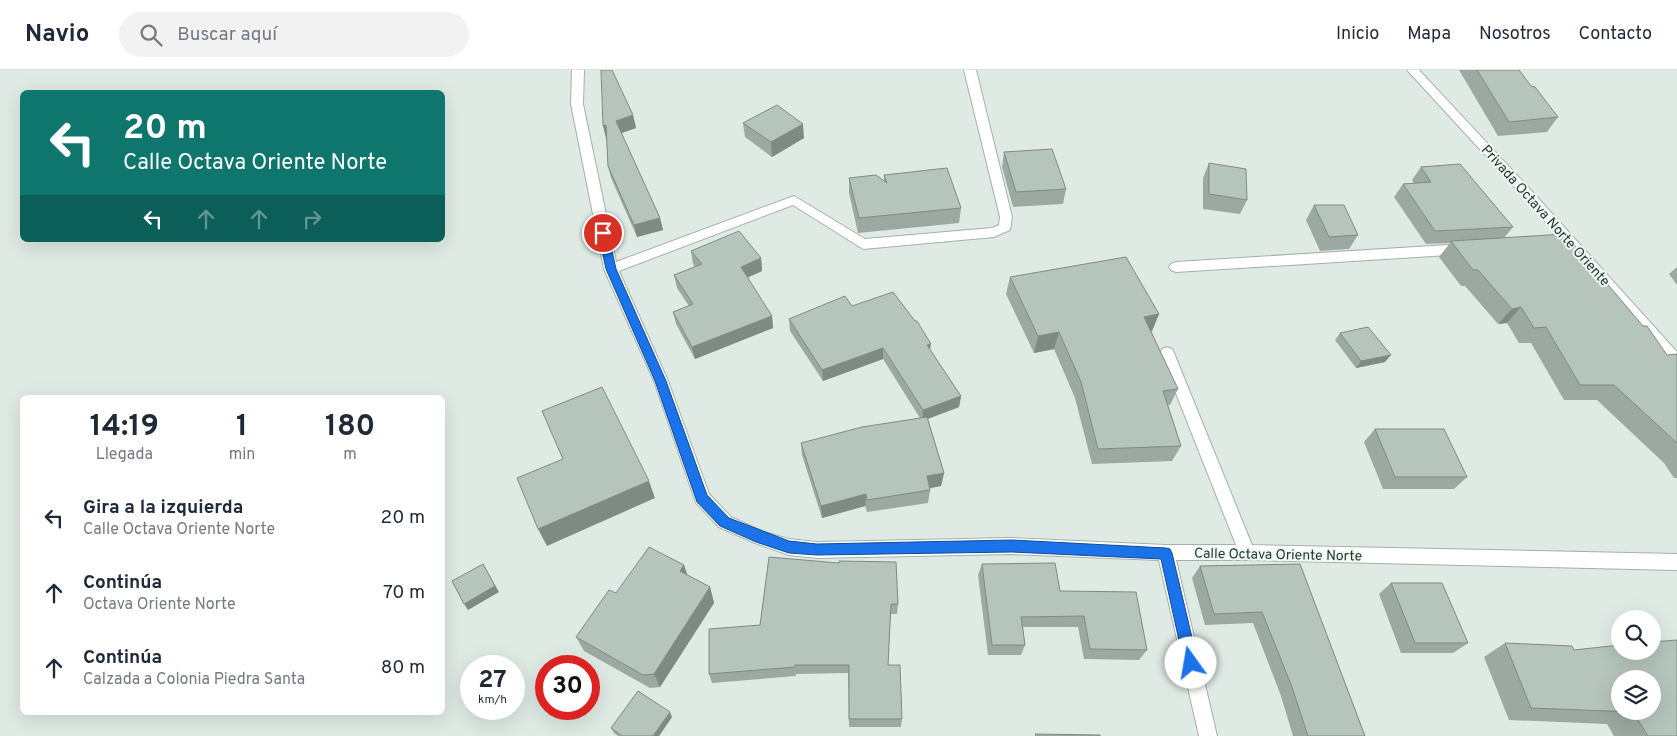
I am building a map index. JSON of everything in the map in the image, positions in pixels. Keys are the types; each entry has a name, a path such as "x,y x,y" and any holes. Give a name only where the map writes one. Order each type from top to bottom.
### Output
{"street":[{"name":"Calle Octava Oriente Norte","path":"578,70 577,104 611,269 660,381 702,498 725,522 761,538 789,547 817,550 1012,546 1166,553 1247,552 1677,562"},
{"path":"611,269 794,200 863,244 994,232 1005,227 1006,218 970,70"},
{"name":"Privada Octava Norte Oriente","path":"1413,70 1571,242 1677,362"},
{"path":"1552,243 1571,242"},
{"path":"1176,267 1472,248"},
{"path":"1167,353 1247,552"},
{"path":"1166,553 1208,736"}],"building":[{"path":"601,70 612,70 633,115 616,121 660,218 634,225 608,166 606,125 603,126"},
{"path":"1477,70 1519,70 1558,117 1509,122"},
{"path":"777,105 803,124 771,142 743,123"},
{"path":"1052,149 1066,189 1016,192 1004,152"},
{"path":"1209,163 1246,169 1247,200 1209,194"},
{"path":"1460,164 1513,227 1435,231 1403,184 1431,182 1421,167"},
{"path":"947,168 961,208 859,218 849,178 876,175 887,183 884,175"},
{"path":"1314,205 1344,205 1358,235 1329,237"},
{"path":"739,231 761,258 741,267 772,316 692,347 673,312 693,304 674,275 702,264 691,251"},
{"path":"1565,234 1643,326 1647,326 1667,355 1677,354 1677,443 1614,385 1580,385 1546,327 1534,328 1521,307 1512,309 1478,270 1473,270 1451,241"},
{"path":"1126,257 1159,314 1144,317 1178,389 1163,391 1181,446 1098,449 1081,382 1059,332 1038,336 1010,277"},
{"path":"893,292 915,321 917,321 931,344 927,345 961,396 923,410 883,348 822,370 789,319 845,296 852,306"},
{"path":"1368,327 1391,355 1361,361 1340,333"},
{"path":"602,387 649,481 538,529 517,478 563,459 542,411"},
{"path":"927,417 944,473 927,476 930,490 867,500 866,494 821,506 801,443 862,427"},
{"path":"1375,429 1444,429 1467,477 1395,477"},
{"path":"649,547 684,565 680,571 710,587 654,674 643,675 576,637 609,590 616,593"},
{"path":"769,557 839,563 839,561 896,562 898,604 891,604 888,665 900,665 902,719 849,719 849,665 795,665 795,667 709,674 709,629 760,625"},
{"path":"1055,563 1060,591 1136,592 1147,650 1090,649 1084,616 1021,617 1025,645 992,645 982,564"},
{"path":"483,564 495,586 464,604 452,581"},
{"path":"1300,564 1365,736 1308,736 1292,687 1262,612 1214,614 1200,566"},
{"path":"1391,583 1442,583 1468,643 1415,643"},
{"path":"1677,640 1677,736 1648,736 1638,720 1661,720 1661,670 1611,670 1611,711 1531,708 1505,643 1572,646 1574,650 1611,646 1611,660 1661,660 1661,641"},
{"path":"638,691 670,712 653,736 622,736 611,728"},
{"path":"1035,734 1100,735 1100,736 1036,736"}],"route":[{"path":"603,233 611,269 660,381 702,498 725,522 761,538 789,547 817,550 1012,546 1166,553 1191,663"}]}
